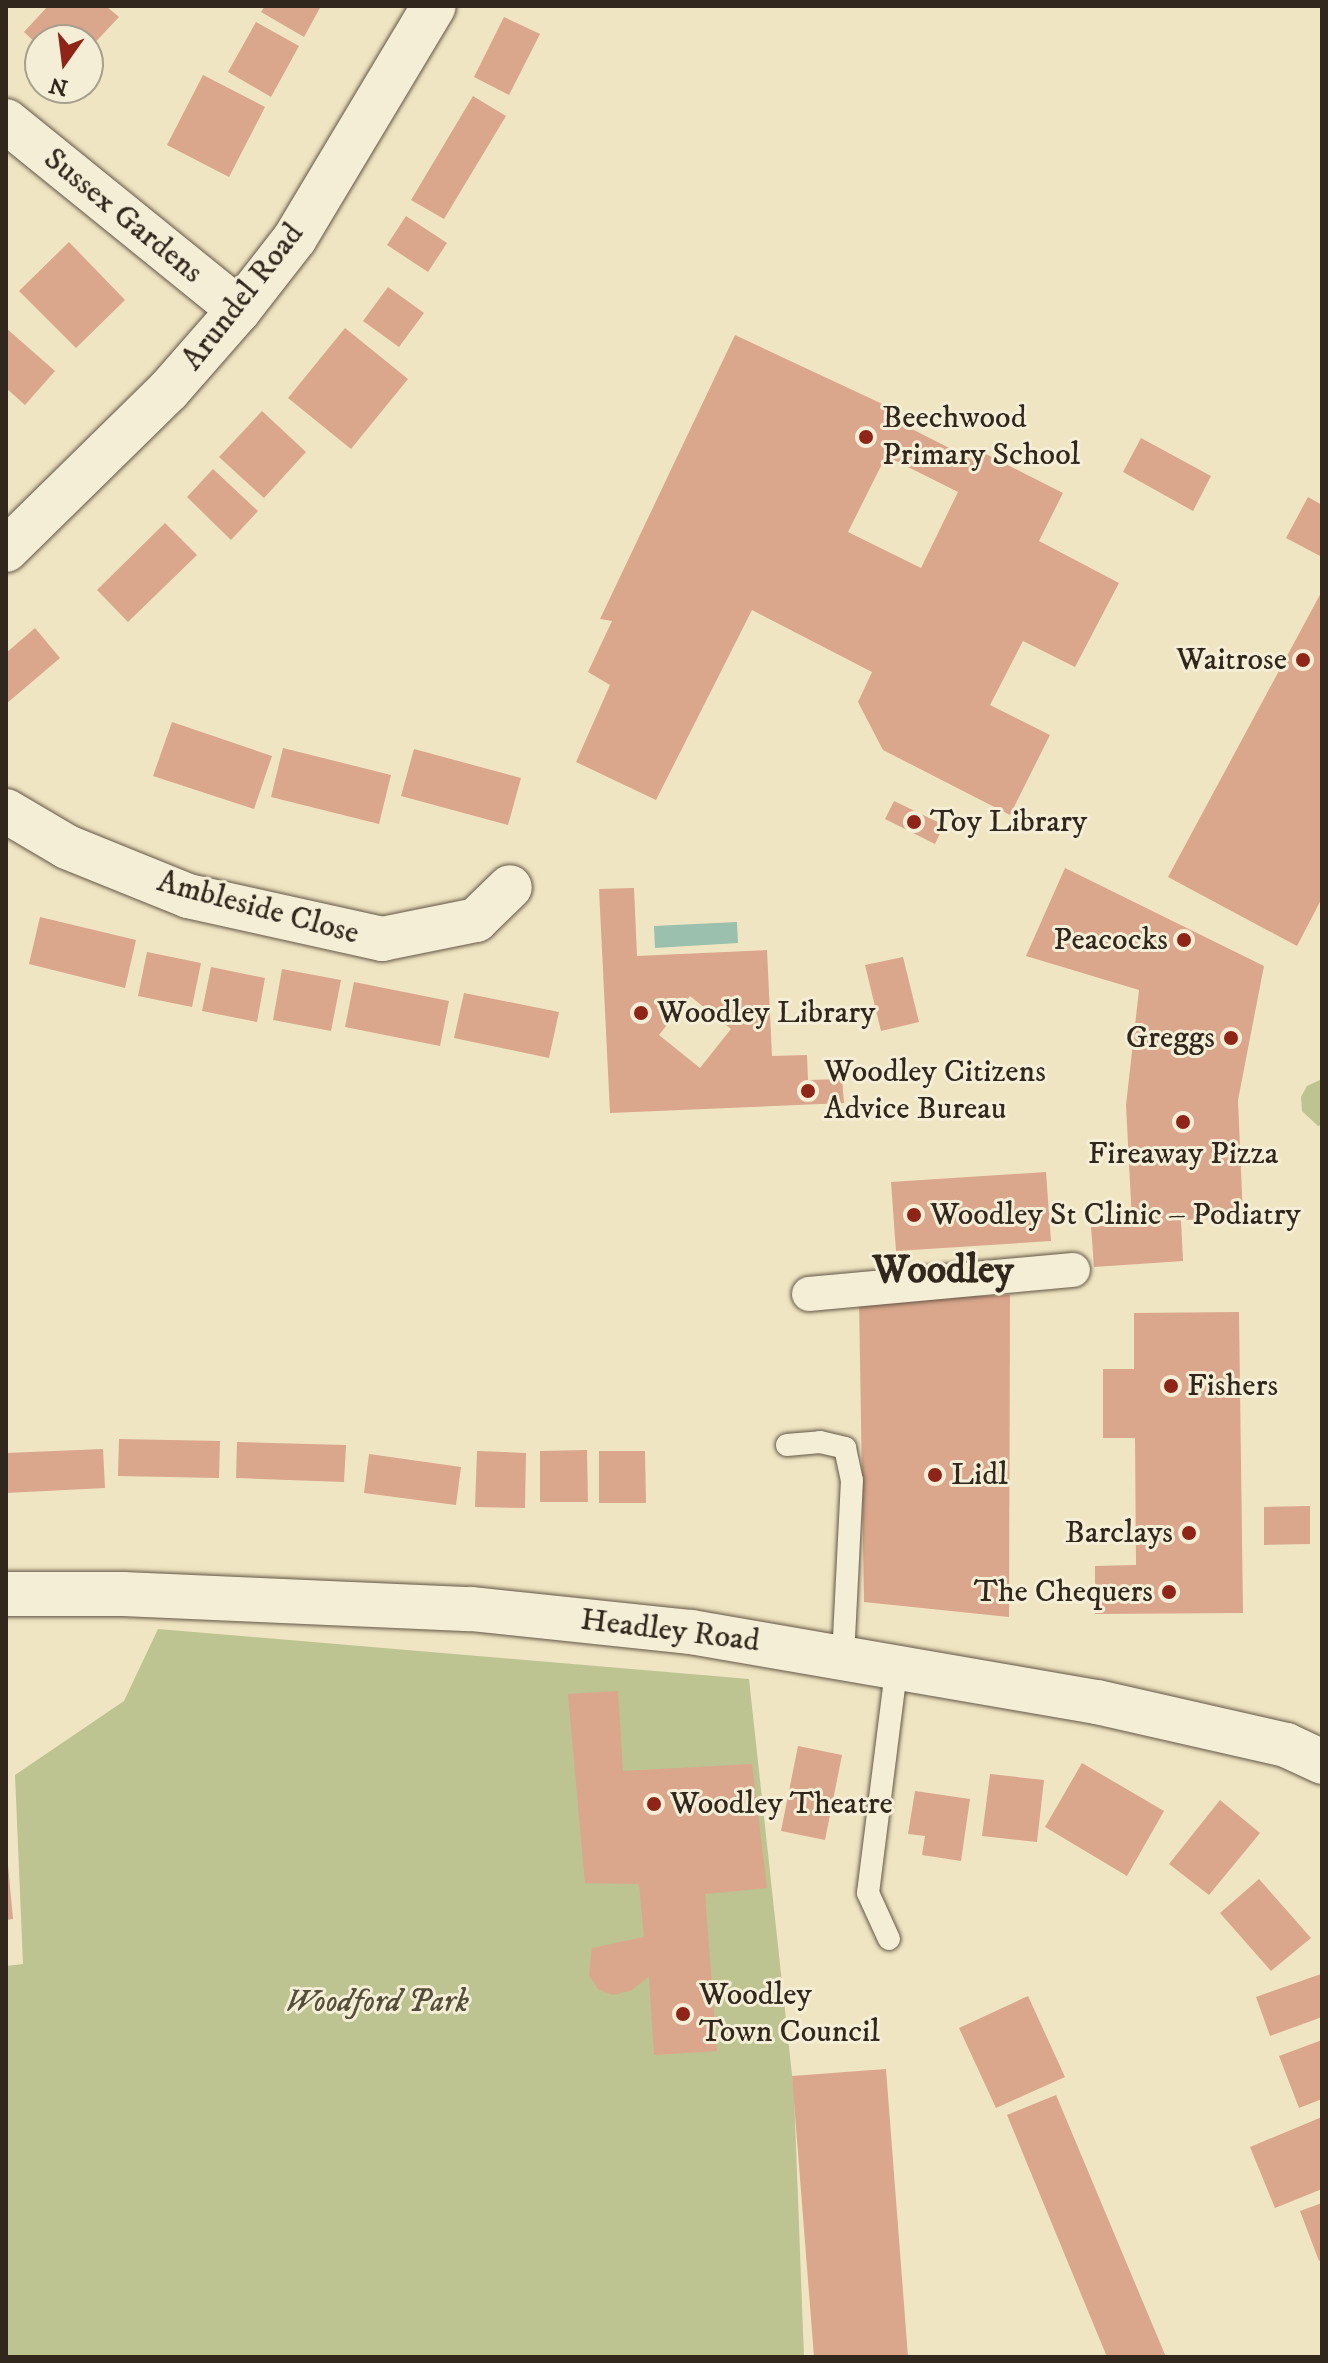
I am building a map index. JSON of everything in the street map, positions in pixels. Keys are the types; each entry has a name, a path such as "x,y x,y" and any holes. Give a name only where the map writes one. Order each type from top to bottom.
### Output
{"street":[{"name":"Arundel Road","path":"6,550 168,391 239,310 295,238 434,6"},
{"name":"Sussex Gardens","path":"6,121 239,310"},
{"name":"Ambleside Close","path":"6,811 67,847 188,896 382,939 476,920 510,887"},
{"path":"809,1294 1073,1270"},
{"name":"Headley Road","path":"6,1594 123,1594 471,1609 691,1632 897,1664 1201,1725 1286,1745 1322,1762"}],"lane":[{"path":"787,1445 820,1442 845,1448 852,1480 843,1656"},
{"path":"889,1939 868,1893 897,1664"}],"green space":[{"path":"1322,1079 1322,1125 1318,1126 1302,1111 1301,1097 1307,1086"},
{"name":"Woodford Park","path":"158,1629 749,1679 794,2093 804,2357 6,2357 6,1966 23,1964 15,1775 124,1701"}],"shaded area":[{"path":"737,922 738,943 655,948 654,926"}],"building":[{"path":"48,6 106,6 119,17 104,33 104,24 31,24"},
{"path":"265,6 321,6 304,37 261,12"},
{"path":"504,17 540,34 509,95 474,77"},
{"path":"256,22 299,46 271,97 228,72"},
{"path":"203,75 265,107 229,177 167,145"},
{"path":"473,96 506,116 444,219 411,200"},
{"path":"406,216 447,243 428,272 387,245"},
{"path":"69,242 125,300 76,348 19,291"},
{"path":"388,287 424,313 399,347 363,321"},
{"path":"6,328 55,371 25,405 6,388"},
{"path":"345,328 408,379 351,449 288,398"},
{"path":"735,335 906,415 902,424 971,459 976,449 1063,493 1039,541 1119,583 1075,667 1023,641 990,705 1050,735 1010,815 883,750 858,702 872,672 752,610 656,800 576,762 610,685 588,672 612,621 600,619","holes":["886,456 958,492 921,568 848,532"]},
{"path":"262,411 306,452 264,498 219,457"},
{"path":"1141,438 1211,476 1193,511 1123,472"},
{"path":"213,469 258,511 231,540 187,497"},
{"name":"Waitrose","path":"1308,497 1322,505 1322,557 1286,538"},
{"path":"165,523 197,555 128,622 97,590"},
{"path":"1322,591 1322,898 1297,946 1168,877"},
{"path":"35,628 60,658 6,704 6,653"},
{"path":"172,722 272,756 254,809 153,776"},
{"path":"283,748 391,775 379,824 271,797"},
{"path":"414,749 521,778 508,825 401,796"},
{"name":"Toy Library","path":"894,801 944,825 935,844 885,819"},
{"path":"1065,868 1264,966 1238,1100 1243,1218 1181,1220 1183,1261 1094,1267 1091,1227 1168,1221 1132,1222 1126,1105 1139,990 1026,956"},
{"name":"Woodley Library","path":"634,888 637,956 767,950 772,1056 807,1055 808,1080 842,1079 844,1103 610,1113 599,889","holes":["690,996 731,1029 700,1068 659,1035"]},
{"path":"40,917 136,940 125,988 29,964"},
{"path":"147,952 201,963 192,1007 138,996"},
{"path":"903,957 919,1022 881,1031 865,965"},
{"path":"211,967 265,978 257,1022 202,1011"},
{"path":"282,969 341,980 331,1031 273,1020"},
{"path":"354,982 449,1001 440,1046 345,1027"},
{"path":"464,993 559,1012 549,1058 454,1038"},
{"path":"1046,1172 1051,1241 896,1251 891,1182"},
{"name":"Lidl","path":"1010,1295 1009,1617 864,1602 859,1300"},
{"path":"1239,1312 1243,1613 1095,1614 1095,1566 1136,1565 1135,1438 1103,1438 1103,1369 1134,1369 1134,1313"},
{"path":"119,1439 220,1441 219,1478 118,1476"},
{"path":"237,1442 346,1445 344,1482 236,1478"},
{"path":"103,1449 105,1488 6,1493 6,1453"},
{"path":"587,1450 588,1502 540,1502 540,1451"},
{"path":"477,1451 526,1453 525,1508 475,1507"},
{"path":"599,1451 645,1451 646,1503 599,1503"},
{"path":"369,1454 461,1467 456,1505 364,1493"},
{"path":"1310,1506 1310,1544 1264,1545 1264,1507"},
{"path":"618,1691 623,1771 752,1764 767,1888 705,1894 717,2051 654,2055 649,1976 632,1990 613,1995 598,1989 589,1975 592,1948 644,1937 639,1884 585,1883 568,1694"},
{"path":"798,1746 842,1755 825,1840 781,1831"},
{"path":"1082,1763 1164,1811 1127,1876 1045,1827"},
{"path":"990,1774 1044,1780 1037,1842 982,1836"},
{"path":"915,1791 970,1799 961,1861 922,1855 925,1836 908,1834"},
{"path":"1220,1800 1260,1833 1209,1895 1169,1864"},
{"path":"6,1866 13,1919 6,1920"},
{"path":"1259,1879 1311,1938 1271,1971 1220,1913"},
{"path":"1321,1974 1322,2017 1270,2036 1256,1997"},
{"path":"1028,1996 1065,2077 996,2108 959,2028"},
{"path":"1322,2040 1322,2099 1299,2108 1279,2056"},
{"path":"886,2069 908,2357 814,2357 792,2076"},
{"path":"1056,2095 1166,2357 1107,2357 1007,2115"},
{"path":"1322,2117 1322,2189 1275,2208 1250,2147"},
{"path":"1322,2203 1322,2259 1319,2261 1300,2211"}],"place":[{"name":"Beechwood Primary School","path":"866,437"},
{"name":"Waitrose","path":"1303,660"},
{"name":"Toy Library","path":"914,822"},
{"name":"Peacocks","path":"1184,940"},
{"name":"Woodley Library","path":"641,1013"},
{"name":"Greggs","path":"1231,1038"},
{"name":"Woodley Citizens Advice Bureau","path":"808,1091"},
{"name":"Fireaway Pizza","path":"1183,1122"},
{"name":"Woodley St Clinic – Podiatry","path":"914,1215"},
{"name":"Fishers","path":"1171,1386"},
{"name":"Lidl","path":"935,1475"},
{"name":"Barclays","path":"1189,1533"},
{"name":"The Chequers","path":"1169,1592"},
{"name":"Woodley Theatre","path":"654,1804"},
{"name":"Woodley Town Council","path":"683,2014"}],"district":[{"name":"Woodley","path":"943,1271"}]}
